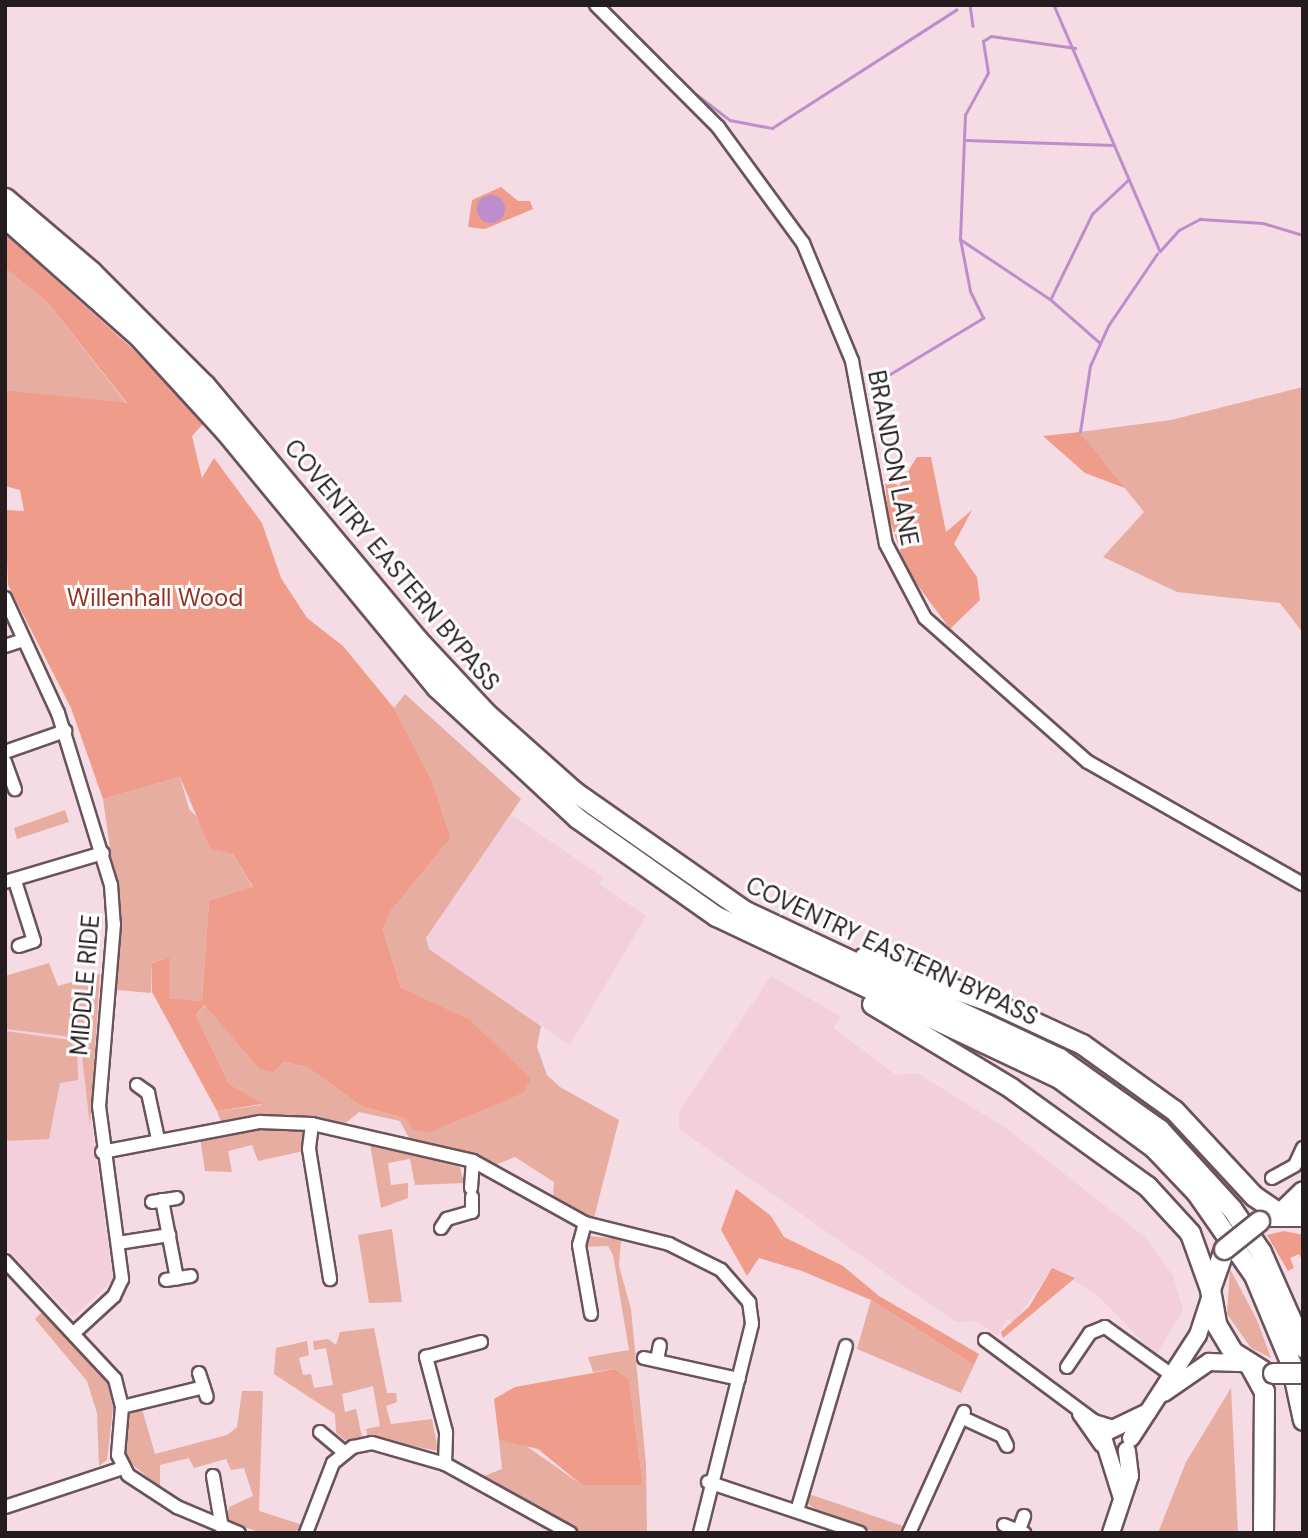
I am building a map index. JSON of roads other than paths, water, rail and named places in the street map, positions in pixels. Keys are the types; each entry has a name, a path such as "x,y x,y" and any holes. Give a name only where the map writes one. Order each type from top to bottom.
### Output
{"highway":[{"name":"COVENTRY EASTERN BYPASS","path":"5,198 91,271 205,385 486,713 651,851 777,927 1021,1038 1093,1078 1193,1162 1269,1284"},
{"name":"COVENTRY EASTERN BYPASS","path":"5,218 159,359 400,646 500,751 653,876 771,947 1003,1050 1111,1112 1196,1192 1269,1284"},
{"path":"777,927 989,1001 1082,1044 1174,1110 1254,1196 1280,1212 1303,1216"},
{"path":"771,947 983,1069 1126,1170 1181,1218 1210,1294 1219,1333 1247,1365 1264,1391 1263,1533"},
{"path":"1210,1294 1220,1256 1259,1221 1280,1212 1303,1191"},
{"path":"1269,1284 1303,1347"},
{"path":"1269,1284 1303,1420"},
{"path":"1247,1365 1273,1373 1303,1373"}],"main road":[{"path":"1111,1533 1130,1476 1129,1444 1160,1397 1169,1373 1198,1335 1210,1294"},
{"path":"1160,1397 1203,1365 1247,1365"},
{"path":"1104,1449 1114,1426 1150,1412"},
{"path":"1114,1426 1129,1444"},
{"path":"1104,1449 1129,1444"},
{"path":"1104,1449 1118,1469 1122,1498"}],"street":[{"name":"BRANDON LANE","path":"596,5 718,127 803,243 852,361 886,544 925,618 1088,762 1303,884"},
{"name":"MIDDLE RIDE","path":"5,598 65,732 103,853 114,924 99,1082 102,1152 118,1243 120,1287 75,1332"},
{"path":"5,646 24,640"},
{"path":"5,752 65,732"},
{"path":"5,762 15,789"},
{"path":"19,946 34,941 10,881 103,853"},
{"path":"136,1085 148,1094 159,1139"},
{"path":"102,1152 159,1139 273,1121 312,1125 473,1161 585,1223 669,1244 737,1284 752,1312 739,1379 708,1482 699,1533"},
{"path":"312,1125 309,1149 330,1279"},
{"path":"1274,1173 1295,1165 1303,1148"},
{"path":"441,1228 447,1219 472,1212 473,1161"},
{"path":"177,1198 157,1201 169,1235 172,1279 191,1276"},
{"path":"585,1223 579,1245 591,1314"},
{"path":"118,1243 169,1235"},
{"path":"5,1261 109,1369 122,1406 118,1452 123,1468 152,1492 222,1528 239,1533"},
{"path":"1067,1367 1069,1352 1090,1333 1105,1327 1169,1373"},
{"path":"985,1340 1077,1409 1114,1426"},
{"path":"445,1464 446,1432 426,1357 481,1342"},
{"path":"660,1345 650,1359 739,1379"},
{"path":"797,1511 846,1346"},
{"path":"122,1406 205,1392 200,1373"},
{"path":"1077,1409 1104,1449"},
{"path":"909,1533 963,1415 1002,1436 1007,1446"},
{"path":"320,1432 344,1452"},
{"path":"306,1533 326,1474 344,1452 378,1444 445,1464 570,1533"},
{"path":"5,1507 123,1468"},
{"path":"213,1476 222,1528"},
{"path":"708,1482 860,1533"},
{"path":"1004,1525 1022,1532 1024,1516"}],"waterway":[{"path":"970,5 973,26"},
{"path":"1054,5 1160,251 1179,230 1200,219 1263,223 1303,235"},
{"path":"696,94 730,120 772,128 956,10"},
{"path":"872,385 983,318 970,291 960,239 965,115 988,73 983,41 991,36 1075,48"},
{"path":"966,140 1113,145"},
{"path":"1051,298 1092,214 1128,180"},
{"path":"960,239 1050,299 1100,343"},
{"path":"1080,432 1090,366 1108,326 1157,254"}],"park label":[{"name":"Willenhall Wood","path":"155,598"}]}
